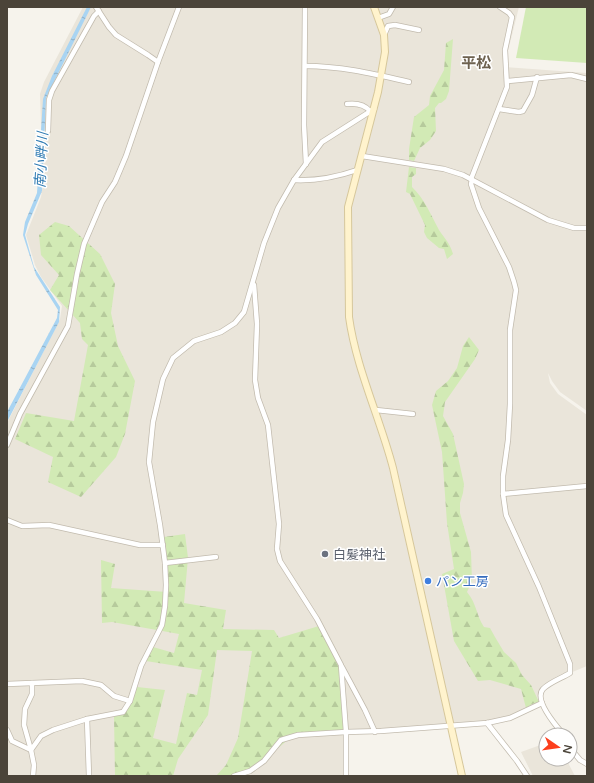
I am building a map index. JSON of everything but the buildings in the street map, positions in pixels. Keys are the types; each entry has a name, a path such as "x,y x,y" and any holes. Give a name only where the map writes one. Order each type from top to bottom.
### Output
{"street":[{"path":"7,445 20,414 68,326 84,244 102,202 115,182 126,156 158,62 179,7"},
{"path":"305,7 304,125 306,164"},
{"path":"374,7 384,35 385,52 382,76 372,110 347,213 349,317 356,354 376,410 394,471 462,776"},
{"path":"378,18 389,14 393,7"},
{"path":"500,7 512,17 505,50 508,81 505,96 471,180 471,184 479,208 508,267 516,290 510,330 510,404 508,440 503,476 503,494 505,510 510,525 570,664 570,673 542,690 540,694 542,703 557,727"},
{"path":"48,131 49,100 52,91 98,9 109,27 116,35 148,54 158,62"},
{"path":"384,35 388,26 395,25 419,30"},
{"path":"305,66 347,68 409,82"},
{"path":"508,81 571,75 587,79"},
{"path":"500,109 519,112 523,111 532,95 537,78"},
{"path":"347,104 355,103 367,106 372,110"},
{"path":"31,750 41,736 53,730 87,719 123,712 130,701 141,666 162,626 165,599 165,563 163,545 148,462 154,422 163,379 173,358 194,341 221,332 235,323 244,312 249,301 264,243 278,208 294,180 322,142 372,110"},
{"path":"362,156 444,169 463,175 548,220 574,228 587,228"},
{"path":"294,180 310,180 341,175 358,170"},
{"path":"254,279 257,324 255,380 258,398 268,425 279,524 277,549 280,561 317,619 375,732"},
{"path":"376,410 413,414"},
{"path":"503,494 587,486"},
{"path":"7,520 22,526 49,525 140,545 163,545"},
{"path":"165,563 216,557"},
{"path":"341,665 346,732 346,776"},
{"path":"7,684 82,681 101,685 114,696 130,701"},
{"path":"32,683 32,694 25,709 24,725 34,765 33,776"},
{"path":"234,776 250,771 264,761 281,740 298,735 375,732 487,723 510,718 542,703"},
{"path":"87,719 89,776"},
{"path":"487,723 527,776"},
{"path":"7,730 12,741 31,750"},
{"path":"578,758 587,764"}],"shaded area":[{"path":"83,7 519,7 504,67 587,73 587,411 560,392 548,373 550,383 558,394 587,415 587,666 570,673 542,690 542,703 510,718 487,723 346,732 346,776 7,776 7,423 60,319 62,306 41,277 35,265 26,235 41,197 43,184 40,94 44,82"},
{"path":"538,746 538,767 570,767 575,776 533,776 521,752"}],"green space":[{"path":"526,7 587,7 587,63 516,58"},
{"path":"453,39 449,91 446,99 439,103 435,108 436,131 430,140 420,148 414,161 409,160 409,149 414,117 429,105 430,96 444,70 446,43"},
{"path":"409,167 416,168 416,174 412,177 412,187 424,201 439,230 452,250 453,254 447,259 444,249 439,248 427,238 424,232 425,225 410,194 406,192"},
{"path":"55,222 69,226 100,254 115,284 111,313 118,346 135,381 125,434 116,457 81,497 48,482 53,457 15,439 26,413 74,421 88,345 82,339 80,323 50,290 59,275 41,255 39,235"},
{"path":"469,337 479,350 475,359 445,402 443,416 453,434 464,484 460,503 460,513 471,552 472,581 467,592 473,601 484,627 490,628 504,652 516,663 522,675 531,685 539,702 526,708 521,689 490,680 478,681 454,641 442,574 454,569 447,523 442,452 432,405 436,391 448,381 457,368 463,346"},
{"path":"185,534 188,558 184,603 226,610 223,629 274,630 279,638 319,626 340,666 345,731 291,737 246,776 216,776 226,765 238,738 252,651 217,650 208,715 178,759 173,776 115,776 114,716 125,713 137,687 165,690 153,738 176,744 187,693 197,695 202,670 146,661 153,647 174,653 179,634 112,622 102,623 101,560 115,564 111,588 167,592 164,537"}],"water":[{"name":"南小畔川","path":"87,7 91,7 46,98 42,191 25,235 34,267 60,307 59,322 7,422 7,412 57,318 58,310 36,275 23,235 25,222 37,193 43,99 52,76"}],"place":[{"name":"白髪神社","path":"325,554"},
{"name":"パン工房","path":"428,581"}],"district":[{"name":"平松","path":"476,63"}]}
